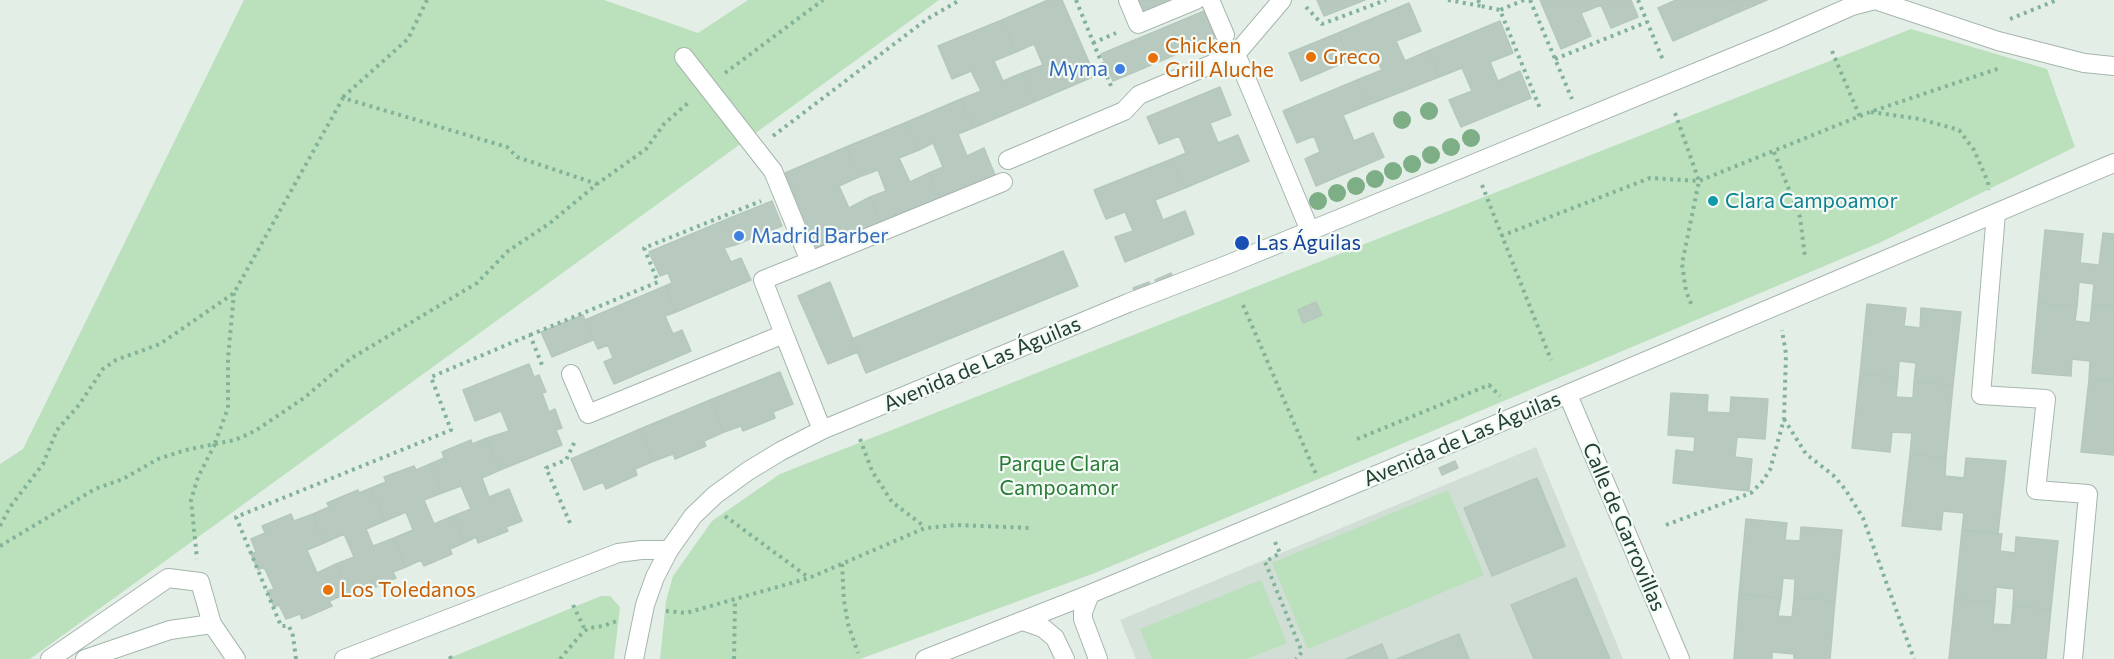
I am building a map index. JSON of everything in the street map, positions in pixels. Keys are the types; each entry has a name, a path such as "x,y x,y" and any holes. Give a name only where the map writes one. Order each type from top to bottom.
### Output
{"street":[{"path":"1128,0 1138,24 1196,0"},
{"path":"1210,0 1225,35"},
{"path":"1008,160 1124,111 1139,95 1236,54 1282,0"},
{"name":"Avenida de Las Águilas","path":"634,659 645,605 669,550 693,516 715,495 781,451 822,430 1128,303 1800,30 1850,3 1875,0 1998,41 2084,63 2114,66"},
{"path":"1236,54 1310,231"},
{"path":"684,57 773,171 810,261"},
{"name":"Avenida de Las Águilas","path":"925,659 1090,594 1568,395 1993,206 2114,163"},
{"path":"822,430 763,280 1003,182"},
{"path":"1993,206 1980,395 2046,399 2036,490 2088,494 2073,659"},
{"path":"571,374 588,414 784,334"},
{"name":"Calle de Garrovillas","path":"1568,395 1680,659"},
{"path":"344,659 618,553 641,549 669,550"},
{"path":"50,659 168,578 200,582 212,624 236,659"},
{"path":"1090,594 1083,612 1083,619 1098,659"},
{"path":"1023,621 1043,628 1054,638 1065,659"},
{"path":"84,659 170,630 212,624"}],"path":[{"path":"200,582 191,500 198,477 215,444 228,408 228,358 234,293 343,98 408,39 427,0"},
{"path":"0,546 95,489 123,479 158,459 186,450 235,440 255,431 304,398 350,359 477,284 508,251 550,223 597,184 646,150 664,124 708,85 823,0"},
{"path":"756,149 927,19 960,0"},
{"path":"1076,0 1111,86"},
{"path":"1303,3 1322,24 1386,0"},
{"path":"1448,0 1500,10 1524,0"},
{"path":"1478,0 1481,6"},
{"path":"1530,0 1573,102"},
{"path":"1644,0 1639,1 1665,64"},
{"path":"2004,22 2056,0"},
{"path":"1500,10 1542,114"},
{"path":"1555,59 1647,22"},
{"path":"1832,51 1860,117"},
{"path":"1501,236 1650,178 1699,182 1870,112 2006,66"},
{"path":"343,98 507,147 517,157 597,184"},
{"path":"1870,112 1920,119 1959,130 1974,150 1988,182 1993,206"},
{"path":"1675,113 1699,182 1682,264 1686,291 1692,306"},
{"path":"1774,152 1800,217 1805,257"},
{"path":"1478,175 1551,360"},
{"path":"296,659 294,636 289,626 281,626 236,517 451,430 431,377 658,282 644,248 782,192"},
{"path":"0,526 10,507 43,464 57,430 80,405 103,369 116,360 160,344 234,293"},
{"path":"1243,305 1316,474"},
{"path":"1666,525 1751,493 1770,470 1784,419 1786,354 1781,325"},
{"path":"530,335 542,365"},
{"path":"1357,439 1489,385 1501,396"},
{"path":"1784,419 1806,454 1845,489 1863,518 1914,659"},
{"path":"858,434 873,471 892,502 926,528"},
{"path":"570,523 546,468 566,460 574,441"},
{"path":"716,509 809,578"},
{"path":"660,610 686,613 809,578 926,528 957,525 1031,528"},
{"path":"1273,538 1280,554 1265,562 1302,652 1296,659"},
{"path":"842,564 848,624 858,653"},
{"path":"734,659 735,599"},
{"path":"573,605 585,630"},
{"path":"560,659 585,630 614,623 622,617"}],"shaded area":[{"path":"1536,447 1623,659 1136,659 1120,620"}],"green space":[{"path":"244,0 604,0 698,33 748,0 939,0 30,659 0,659 0,464 23,449"},
{"name":"Parque Clara Campoamor","path":"1911,29 2047,69 2075,147 1879,243 1095,573 860,659 660,659 666,601 673,576 712,521 780,474"},
{"path":"1448,490 1484,575 1308,649 1272,563"},
{"path":"1261,580 1287,643 1247,659 1152,659 1140,629"},
{"path":"601,596 610,596 620,607 614,659 447,659"}],"building":[{"path":"1048,0 1062,0 1095,76 1034,102 1022,73 1043,65 1034,44 1016,52 1002,20"},
{"path":"1139,0 1175,0 1145,13"},
{"path":"1317,0 1365,0 1324,16"},
{"path":"1540,0 1631,0 1638,17 1611,28 1601,5 1581,13 1591,36 1561,49"},
{"path":"1676,0 1734,0 1739,12 1673,41 1658,8"},
{"path":"1734,0 1767,0 1739,12"},
{"path":"1409,3 1421,31 1396,41 1405,61 1428,51 1439,77 1368,105 1357,80 1382,70 1372,51 1350,60 1338,33"},
{"path":"1209,9 1220,36 1113,81 1101,54"},
{"path":"1002,20 1016,52 994,61 1003,81 1022,73 1034,102 973,128 961,99 981,91 971,71 952,79 938,46"},
{"path":"1500,21 1513,53 1490,62 1498,81 1520,71 1531,98 1461,127 1449,100 1472,91 1462,68 1439,77 1428,51"},
{"path":"1338,33 1350,60 1301,81 1289,53"},
{"path":"1357,80 1368,105 1343,115 1354,141 1373,133 1384,157 1316,186 1305,159 1320,152 1314,136 1297,143 1283,111"},
{"path":"1220,87 1231,115 1210,123 1218,143 1238,135 1249,161 1185,188 1172,159 1186,153 1179,136 1159,144 1147,117"},
{"path":"961,99 973,128 958,134 967,156 984,148 997,180 942,203 929,173 943,167 933,143 919,150 907,122"},
{"path":"907,122 919,150 899,158 910,182 929,173 942,203 882,228 870,197 886,191 878,170 859,177 846,147"},
{"path":"846,147 859,177 839,186 849,208 870,197 882,228 819,254 785,173"},
{"path":"1172,159 1185,188 1155,200 1163,220 1185,211 1194,234 1125,262 1115,237 1133,231 1125,212 1106,219 1094,190"},
{"path":"772,201 782,226 735,245 725,220"},
{"path":"725,220 735,245 724,248 731,262 741,258 751,280 676,312 665,286 672,283 668,273 660,276 649,252"},
{"path":"2045,230 2083,234 2080,263 2099,265 2103,233 2114,234 2114,306 2092,304 2094,284 2079,282 2077,307 2038,303"},
{"path":"1063,251 1078,286 866,373 852,339"},
{"path":"1171,273 1174,280 1158,286 1155,280"},
{"path":"830,282 858,352 828,364 798,296"},
{"path":"1149,282 1152,289 1136,295 1133,288"},
{"path":"665,286 676,312 665,316 673,334 682,330 691,351 614,384 604,362 613,358 608,345 598,349 585,320"},
{"path":"1316,302 1322,315 1303,323 1298,310"},
{"path":"2038,303 2077,307 2075,321 2090,323 2092,304 2114,306 2114,381 2089,379 2090,361 2072,359 2071,376 2032,373"},
{"path":"1867,304 1906,308 1904,326 1920,328 1921,308 1961,312 1953,385 1914,382 1916,363 1899,361 1898,377 1860,374"},
{"path":"583,315 593,340 552,357 541,332"},
{"path":"529,364 534,377 539,375 546,392 542,393 549,412 555,409 562,428 556,430 562,445 500,470 487,438 509,431 501,411 475,421 463,390"},
{"path":"780,372 793,404 773,412 775,418 743,431 741,426 724,432 710,400"},
{"path":"1860,374 1898,377 1896,397 1913,398 1914,382 1953,385 1946,458 1910,454 1912,433 1892,432 1890,452 1852,448"},
{"path":"2089,379 2114,381 2114,455 2081,452"},
{"path":"1671,393 1708,395 1707,412 1730,413 1731,397 1768,399 1765,439 1737,437 1735,457 1752,459 1749,491 1673,483 1676,450 1694,452 1695,437 1668,435"},
{"path":"710,400 724,432 704,441 706,446 675,459 673,454 654,461 640,429"},
{"path":"640,429 654,461 635,469 637,475 606,489 603,482 584,490 571,459"},
{"path":"487,438 500,470 482,478 489,497 509,489 522,521 506,527 508,531 478,543 476,537 464,543 453,516 471,509 461,486 442,493 430,464 444,458 442,452 471,440 472,444"},
{"path":"1910,454 1946,458 1945,476 1964,478 1966,458 2006,461 1998,534 1962,530 1964,513 1943,511 1941,530 1902,526"},
{"path":"1455,461 1458,468 1442,475 1439,468"},
{"path":"430,464 442,493 424,500 434,524 453,516 464,543 450,549 452,554 424,566 421,560 406,567 394,538 413,530 406,512 385,521 371,488 386,482 384,477 414,466 416,470"},
{"path":"1537,478 1565,546 1492,576 1464,508"},
{"path":"371,488 385,521 366,529 373,546 394,538 406,567 393,572 396,578 363,592 361,588 349,593 336,564 354,557 344,534 324,543 313,514 329,507 327,503 358,490 359,493"},
{"path":"291,514 294,521 313,514 324,543 307,550 317,573 336,564 349,593 329,601 332,606 302,619 300,614 286,619 279,605 274,607 267,591 274,589 264,567 258,570 251,554 256,552 251,539 265,533 262,526"},
{"path":"1746,519 1787,523 1785,540 1800,541 1801,527 1842,530 1835,601 1794,598 1795,579 1783,578 1781,598 1739,594"},
{"path":"1962,530 2002,534 2000,551 2015,553 2016,537 2058,541 2051,609 2013,606 2014,589 1996,587 1995,603 1955,599"},
{"path":"1576,578 1610,659 1534,659 1511,605"},
{"path":"1739,594 1781,598 1778,616 1792,617 1794,598 1835,601 1830,659 1794,659 1794,654 1772,652 1772,659 1734,659"},
{"path":"1955,599 1995,603 1993,624 2011,625 2013,606 2051,609 2046,659 1949,659"},
{"path":"1459,634 1469,659 1397,659"},
{"path":"1382,644 1388,659 1346,659"}],"place":[{"name":"Greco","path":"1311,57"},
{"name":"Chicken Grill Aluche","path":"1153,58"},
{"name":"Myma","path":"1120,69"},
{"name":"Clara Campoamor","path":"1713,201"},
{"name":"Madrid Barber","path":"739,236"},
{"name":"Las Águilas","path":"1242,243"},
{"name":"Los Toledanos","path":"328,590"}]}
